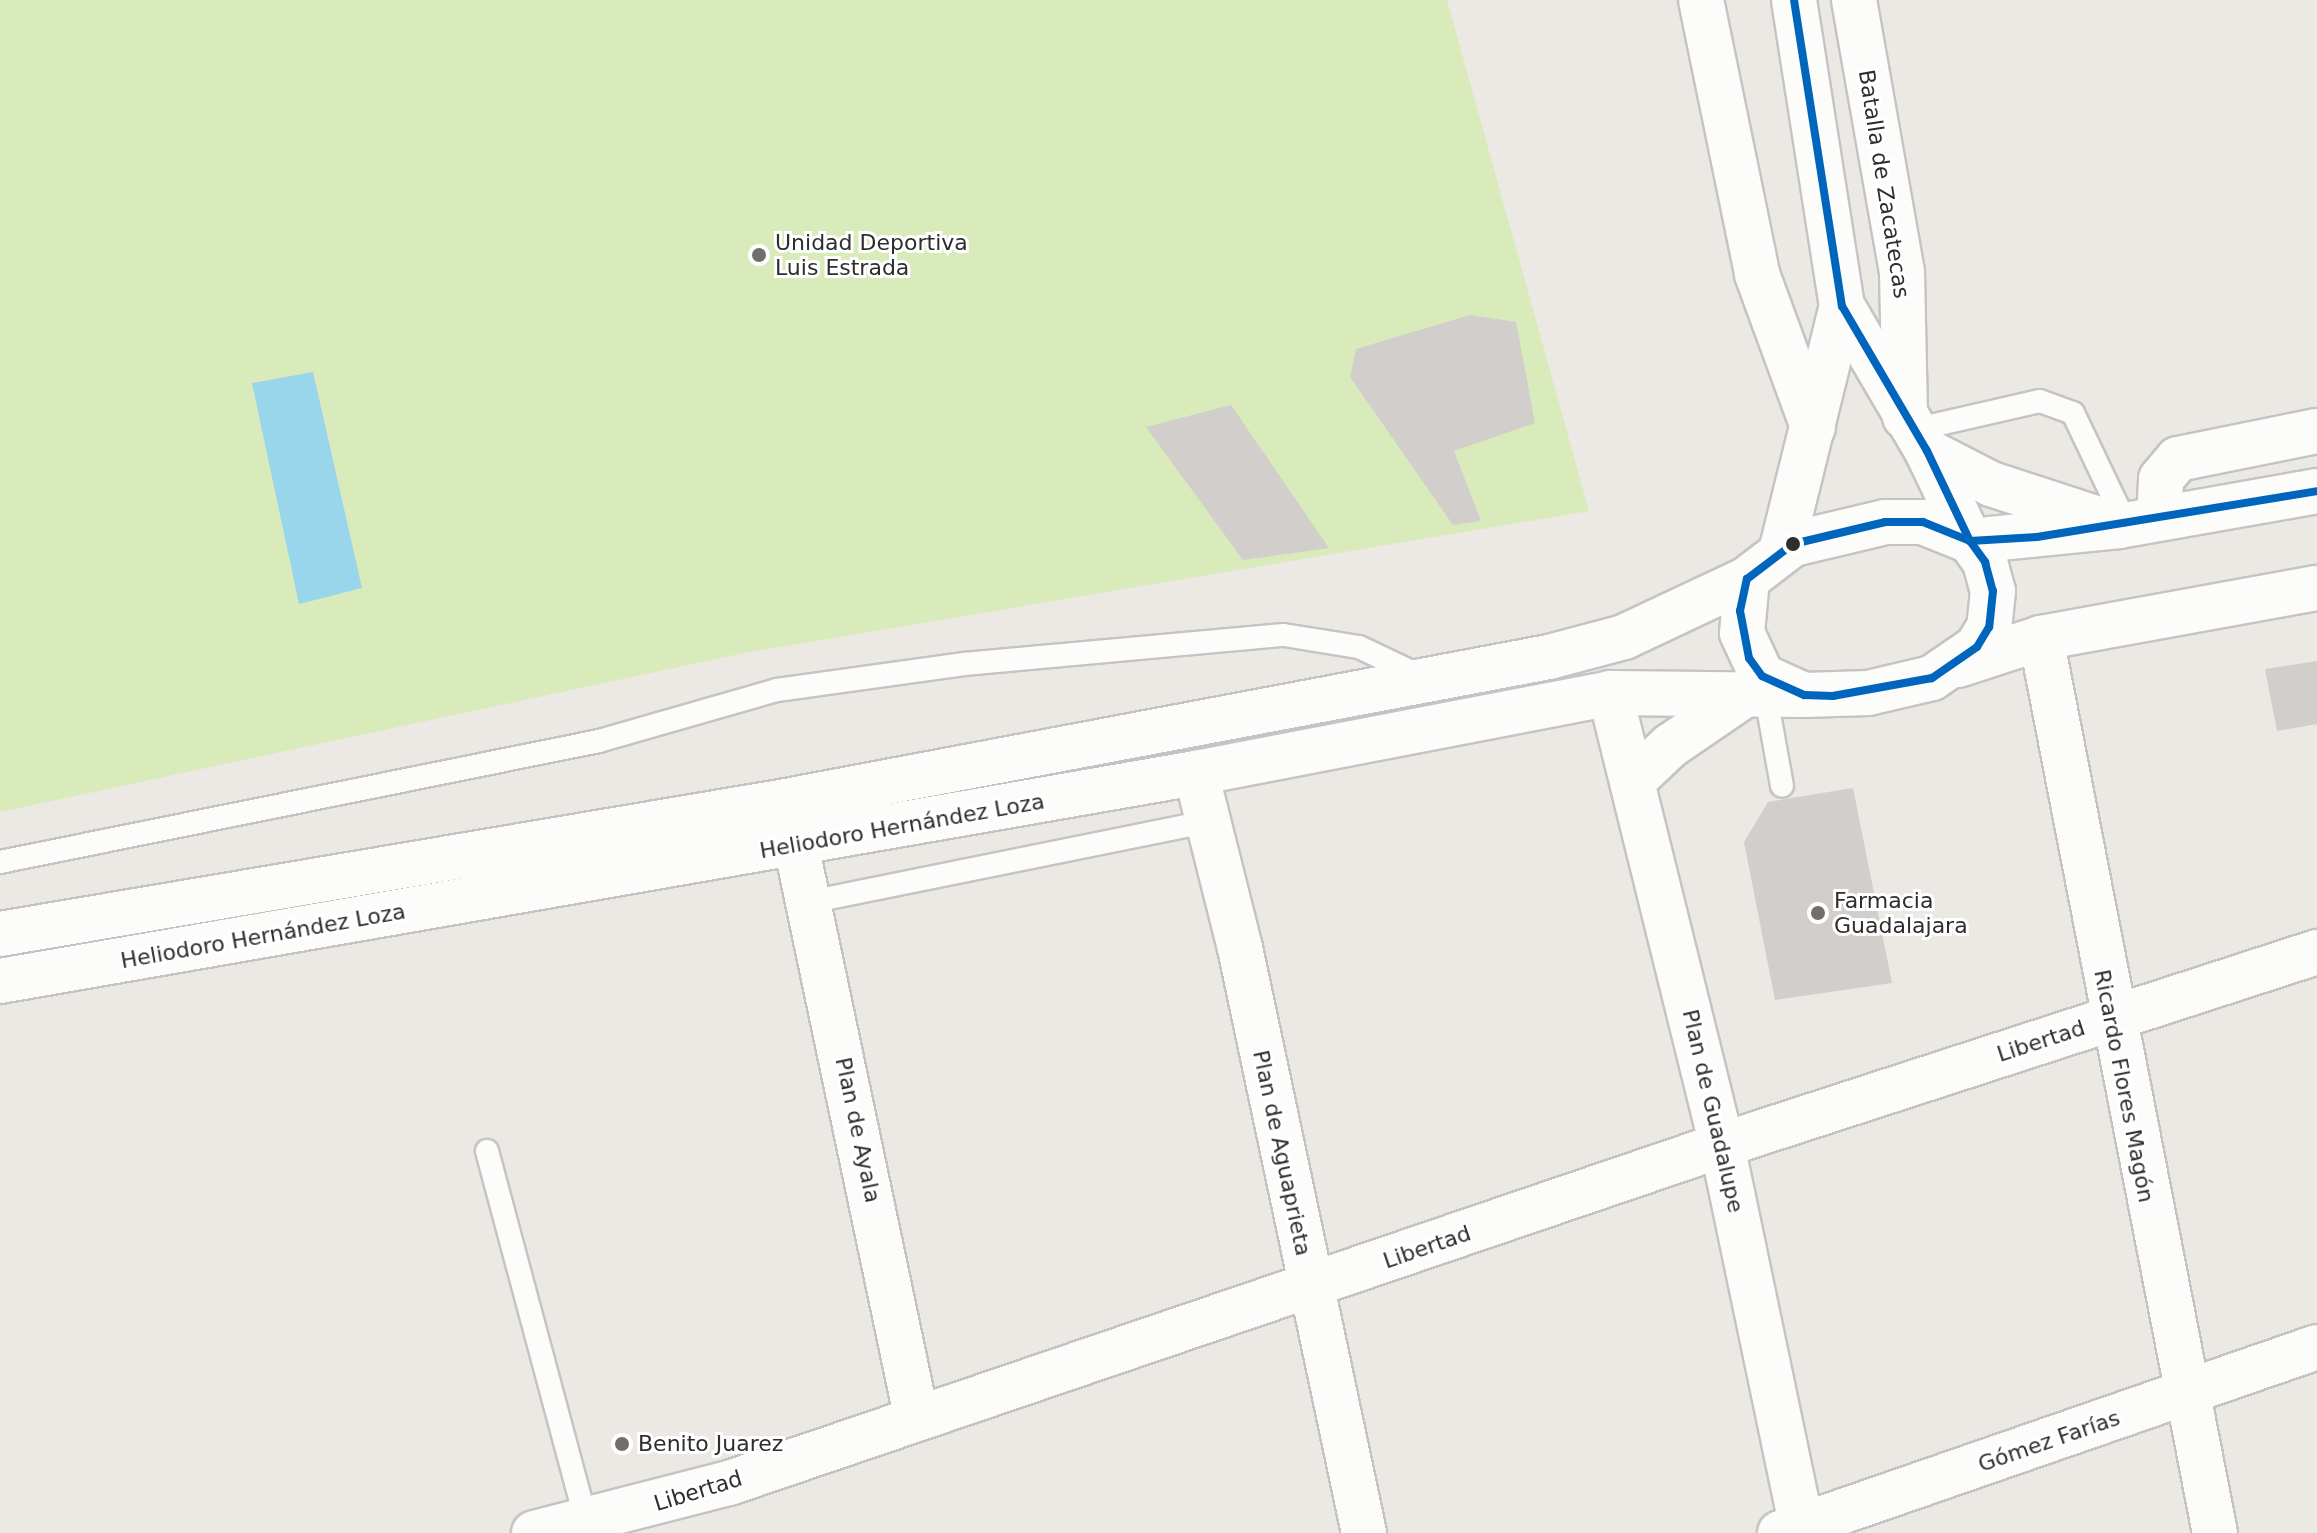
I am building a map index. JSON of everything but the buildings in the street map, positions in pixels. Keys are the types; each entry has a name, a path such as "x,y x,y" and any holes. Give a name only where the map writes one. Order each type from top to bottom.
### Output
{"street":[{"path":"1701,0 1757,274 1813,427"},
{"path":"1794,0 1842,306 1915,433 1970,541 1985,562 1993,591 1989,627 1958,665"},
{"name":"Batalla de Zacatecas","path":"1854,0 1902,272 1915,433"},
{"path":"1781,552 1842,306"},
{"path":"2135,523 2161,479 2178,459 2317,431"},
{"path":"1915,433 1991,484 2135,523"},
{"path":"1770,696 1771,681 1749,658 1740,611 1747,579 1781,552 1885,522 1923,522 1970,541 2135,523 2317,491"},
{"name":"Heliodoro Hernández Loza","path":"0,934 786,801 1428,680 1624,637 1747,579"},
{"path":"1635,779 1670,746 1770,696 1902,687 2041,638 2317,588"},
{"name":"Ricardo Flores Magón","path":"2041,638 2110,1018 2215,1533"},
{"name":"Heliodoro Hernández Loza","path":"0,981 795,845 1196,773 1610,693 1770,696"},
{"name":"Plan de Guadalupe","path":"1610,693 1635,779 1722,1145 1795,1530"},
{"name":"Plan de Aguaprieta","path":"1196,773 1240,948 1364,1533"},
{"name":"Plan de Ayala","path":"786,801 916,1415"},
{"name":"Libertad","path":"534,1533 587,1524 729,1483 916,1415 1310,1287 1722,1145 2317,952"},
{"name":"Gómez Farías","path":"1795,1530 2317,1347"}],"lane":[{"path":"1915,433 2040,401 2073,413 2135,523"},
{"path":"0,862 599,741 777,690 964,664 1284,635 1359,647 1428,680"},
{"path":"1770,696 1782,786"},
{"path":"809,902 1207,822"},
{"path":"487,1151 587,1524"}],"green space":[{"name":"Unidad Deportiva Luis Estrada","path":"0,0 1447,0 1589,511 744,653 0,812"}],"water":[{"path":"313,372 362,588 299,604 252,383"}],"transit line":[{"path":"1794,0 1842,306 1927,451 1970,541 1985,562 1993,591 1989,627 1977,647 1932,678 1833,696 1804,695 1762,676 1749,658 1740,611 1747,579 1793,544 1885,522 1923,522 1970,541 2037,537 2317,491"}],"place":[{"name":"Unidad Deportiva Luis Estrada","path":"759,255"},
{"name":"Farmacia Guadalajara","path":"1818,913"},
{"name":"Benito Juarez","path":"622,1444"}]}
